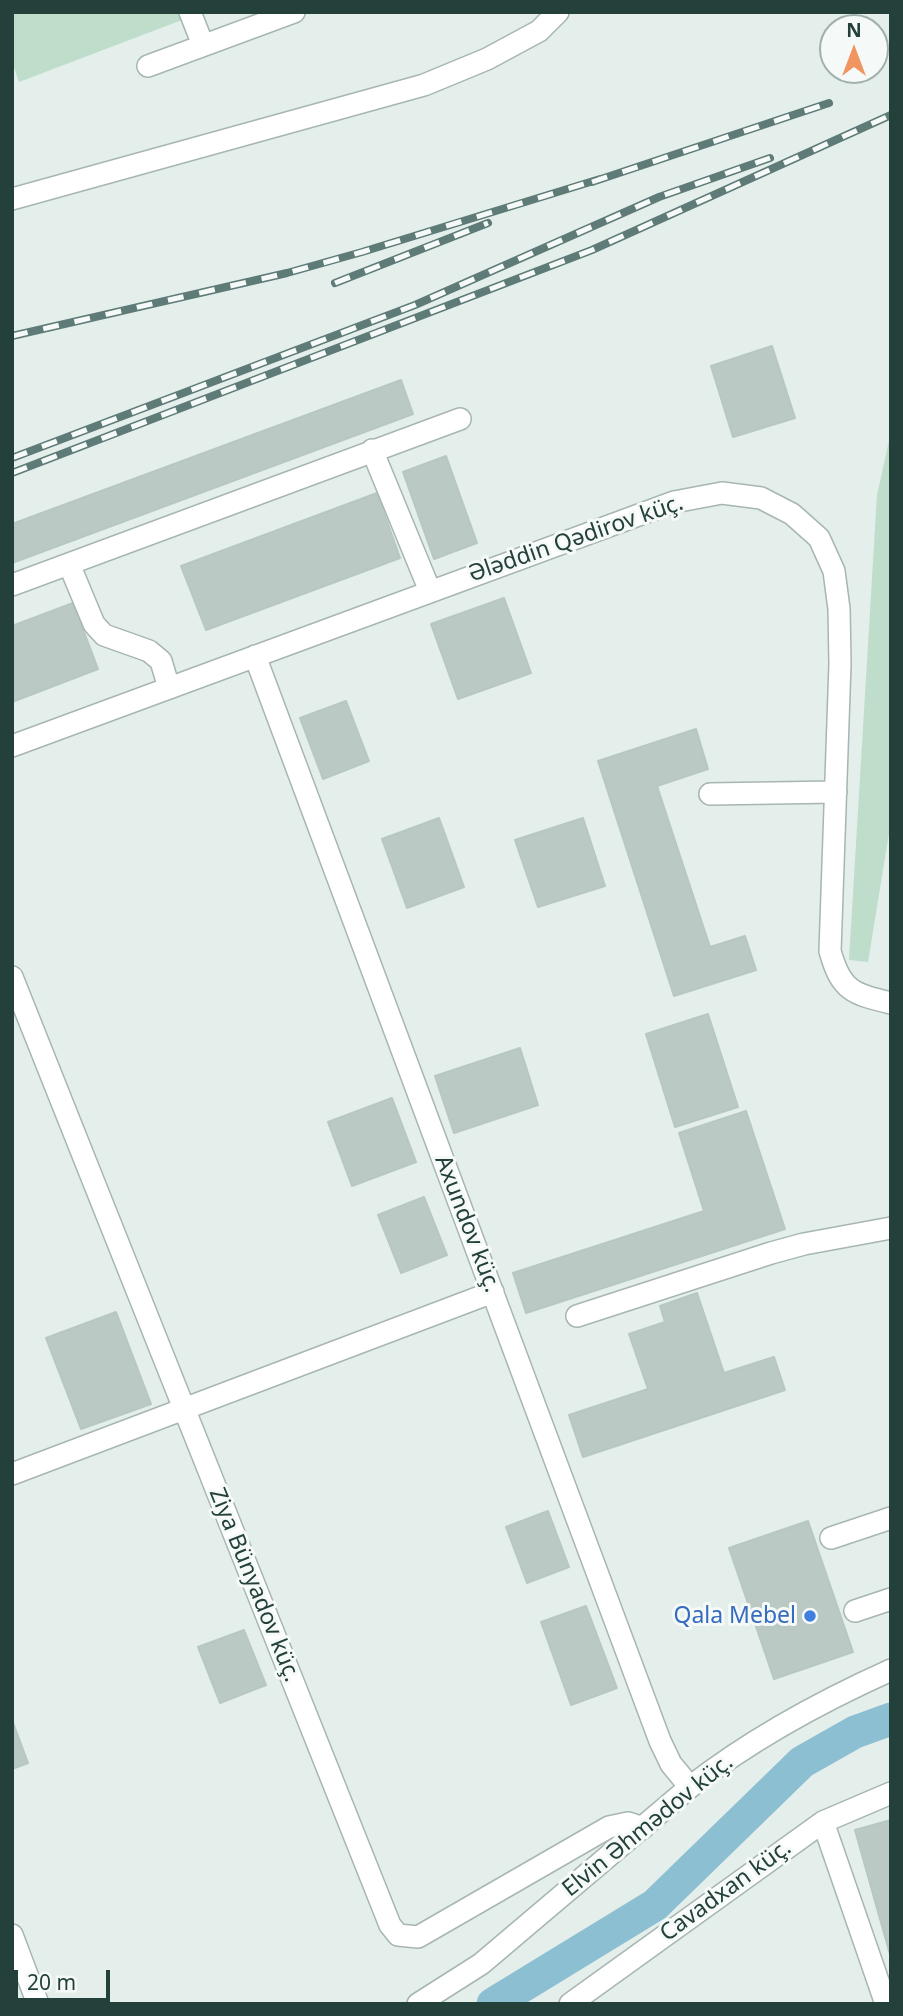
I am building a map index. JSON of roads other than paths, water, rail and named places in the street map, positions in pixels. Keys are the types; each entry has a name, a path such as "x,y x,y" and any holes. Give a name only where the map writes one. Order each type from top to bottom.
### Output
{"street":[{"path":"190,12 203,46"},
{"path":"148,66 294,12"},
{"path":"12,199 424,85 487,59 539,31 558,12"},
{"path":"12,585 460,419"},
{"path":"372,450 430,591"},
{"name":"Ələddin Qədirov küç.","path":"12,746 674,502 722,493 761,498 792,514 819,538 834,571 839,609 839,664 830,951 835,971 844,985 858,995 891,1003"},
{"path":"69,564 93,624 104,635 149,651 161,661 169,688"},
{"name":"Axundov küç.","path":"255,656 660,1741 671,1764 690,1787"},
{"path":"710,794 835,792"},
{"name":"Ziya Bünyadov küç.","path":"12,977 390,1925 398,1935 418,1937 609,1827 628,1823 643,1828"},
{"path":"577,1316 782,1250 891,1228"},
{"path":"12,1474 493,1292"},
{"path":"831,1538 891,1518"},
{"path":"855,1611 891,1600"},
{"name":"Elvin Əhmədov küç.","path":"418,2004 481,1964 722,1762 861,1683 891,1670"},
{"name":"Cavadxan küç.","path":"570,2004 823,1822 891,1793"},
{"path":"823,1822 886,2004"},
{"path":"12,1936 38,2004"}],"waterway":[{"path":"493,2004 655,1905 802,1762 855,1732 891,1719"}],"railway":[{"path":"592,182 829,103"},
{"path":"12,473 592,250 891,115"},
{"path":"12,458 415,305 659,197 770,158"},
{"path":"12,336 287,273 600,179"},
{"path":"335,283 488,223"}],"place":[{"name":"Qala Mebel","path":"810,1616"}]}
